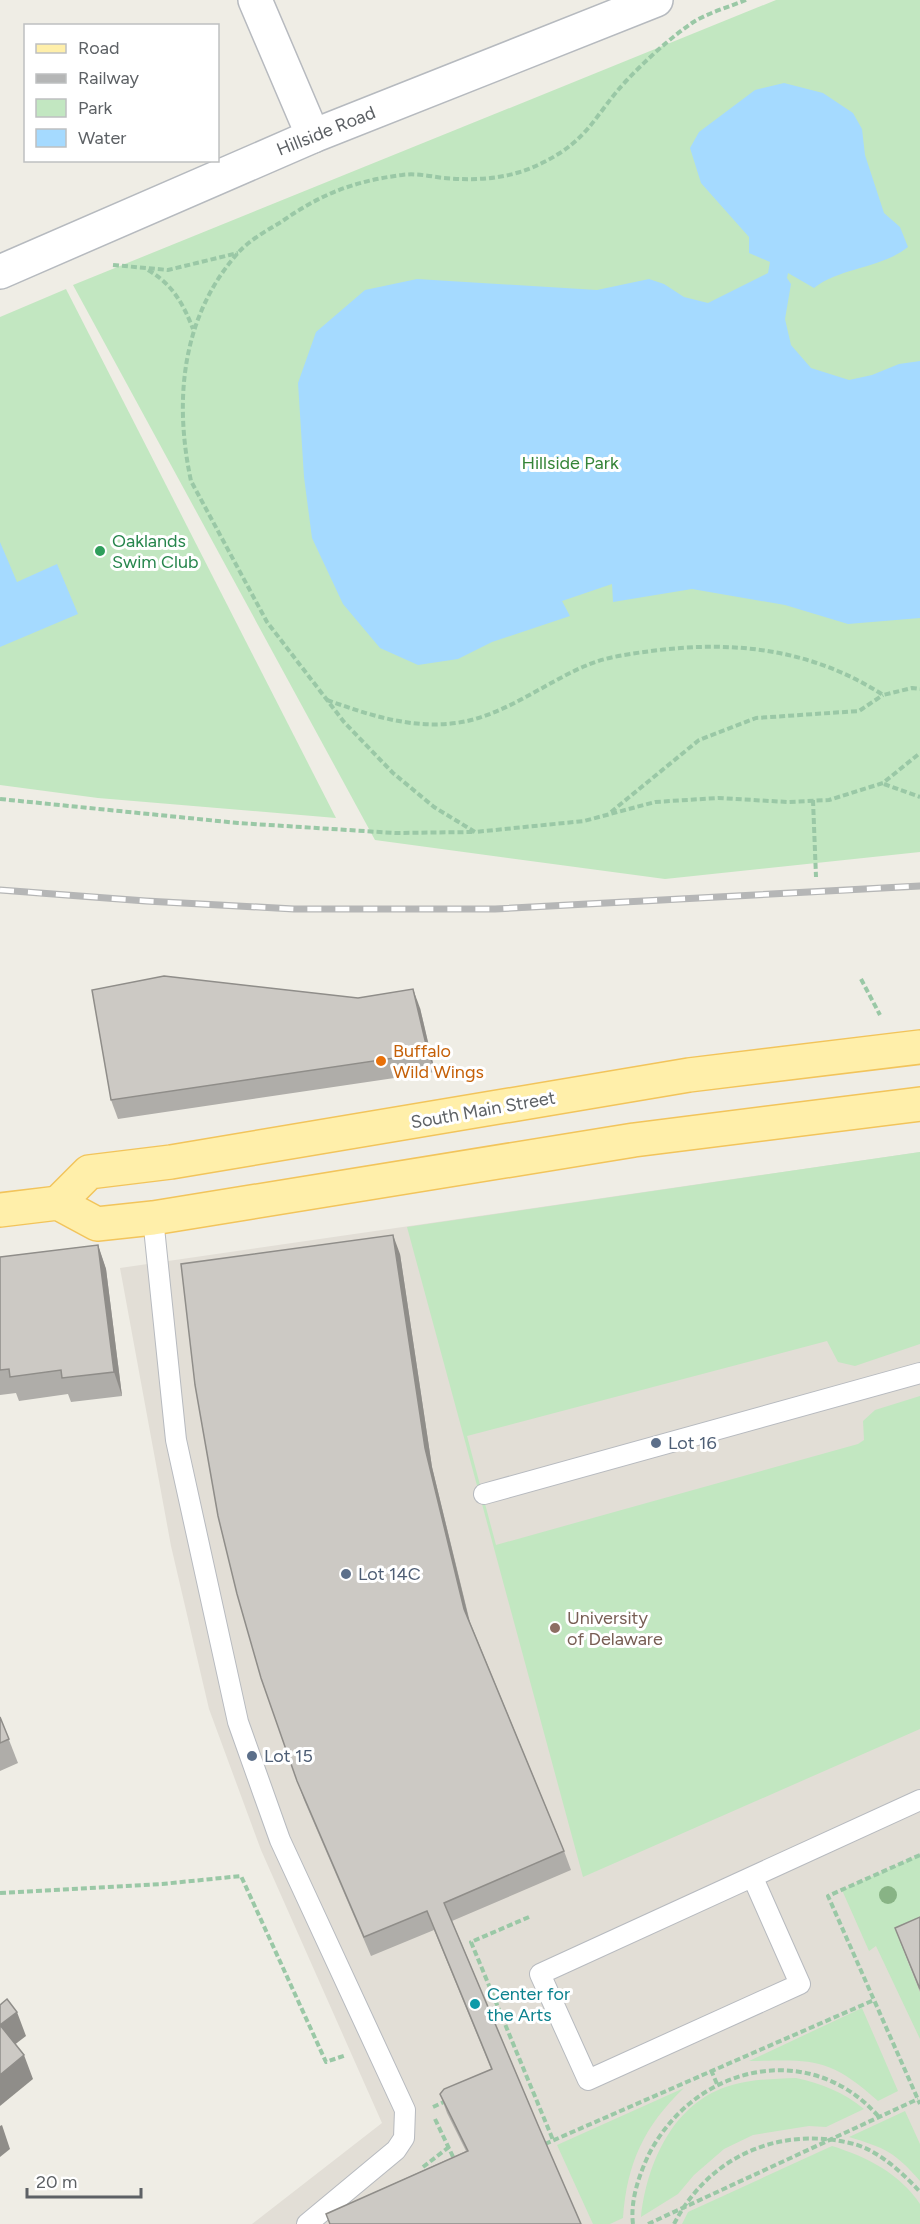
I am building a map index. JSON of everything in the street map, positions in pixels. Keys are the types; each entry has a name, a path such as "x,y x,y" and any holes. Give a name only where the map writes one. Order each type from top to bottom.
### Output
{"main road":[{"name":"South Main Street","path":"58,1203 89,1173 171,1162 689,1075 920,1047"},
{"path":"0,1210 58,1203 97,1224 153,1218 657,1137 920,1104"}],"street":[{"path":"255,0 313,136"},
{"name":"Hillside Road","path":"0,272 313,136 656,0"}],"lane":[{"path":"153,1218 176,1440 238,1722 280,1840 405,2110 404,2138 383,2163 307,2224"},
{"path":"484,1494 920,1373"},
{"path":"753,1878 801,1984 588,2080 540,1974 920,1800"}],"path":[{"path":"475,832 434,807 393,773 344,722 267,622 190,481 185,457 181,400 185,364 193,330 223,273 238,253 302,207 333,190 366,180 406,174 483,180 515,175 544,162 578,141 626,81 693,22 746,0"},
{"path":"105,264 147,270 187,267 238,253"},
{"path":"147,270 164,280 176,294 193,330"},
{"path":"327,699 373,717 418,724 457,723 491,714 587,665 627,654 698,645 766,650 814,661 858,679 883,695"},
{"path":"608,814 699,740 756,718 859,711 883,695 920,688"},
{"path":"0,799 104,811 395,834 475,832 584,821 655,802 718,798 829,800 883,783 920,753"},
{"path":"883,783 920,797"},
{"path":"813,801 816,877"},
{"path":"861,979 884,1024"},
{"path":"648,2224 879,2117 919,2101 828,1896 920,1855"},
{"path":"0,1893 162,1884 241,1876 326,2062 374,2044"},
{"path":"530,1917 471,1942 553,2140"},
{"path":"545,2144 874,2000"},
{"path":"711,2070 717,2084"},
{"path":"633,2224 633,2208 640,2173 654,2144 683,2106 717,2084 766,2071 807,2073 833,2081 851,2091 879,2117"},
{"path":"430,2108 452,2098"},
{"path":"674,2224 683,2207 708,2176 744,2152 789,2139 833,2139 865,2149 888,2162 920,2192"}],"shaded area":[{"name":"University of Delaware","path":"920,1152 920,2224 252,2224 382,2123 261,1850 209,1709 171,1546 120,1268"}],"green space":[{"name":"Hillside Park","path":"776,0 920,0 920,852 665,879 375,840 73,285"},
{"name":"Oaklands Swim Club","path":"66,289 336,818 98,798 0,785 0,317"},
{"path":"920,1152 920,1344 855,1366 838,1362 827,1341 467,1436 496,1545 858,1444 864,1440 863,1421 875,1410 920,1396 920,1729 583,1877 407,1227"},
{"path":"920,1855 920,1945 904,1952 920,1992 920,2039 876,1946 869,1951 842,1890"},
{"path":"862,2008 898,2091 878,2101 861,2086 832,2068 804,2061 749,2061"},
{"path":"796,2078 832,2089 864,2109 826,2127 809,2126 753,2135 724,2149 694,2175 678,2194 641,2217 644,2196 657,2155 679,2119 694,2105 712,2093 732,2085 756,2080"},
{"path":"684,2088 658,2117 640,2147 629,2180 623,2218 610,2224 593,2224 557,2145"},
{"path":"905,2111 920,2144 920,2181 889,2152 849,2137"},
{"path":"832,2146 870,2161 902,2183 920,2204 920,2224 682,2224 688,2212"}],"water":[{"path":"784,83 823,93 853,113 862,129 865,155 884,213 900,227 908,247 885,260 836,276 814,288 788,273 787,278 791,284 785,319 791,345 811,368 849,380 872,375 899,364 920,361 920,618 848,624 785,605 692,589 613,602 612,584 562,601 570,616 492,642 458,659 418,665 380,648 343,604 312,538 304,477 298,383 316,332 365,290 417,279 597,290 649,279 664,284 684,297 708,303 768,273 770,262 749,253 749,237 701,183 690,148 699,132 755,90"},
{"path":"0,542 17,582 57,564 78,614 0,647"}],"building":[{"path":"164,976 358,998 413,989 428,1053 111,1100 92,990"},
{"name":"Lot 14C","path":"393,1235 425,1448 464,1609 564,1851 444,1903 581,2224 330,2224 326,2214 468,2151 440,2094 444,2089 492,2069 427,1911 364,1937 297,1781 261,1678 218,1516 195,1385 181,1264"},
{"path":"98,1245 114,1372 62,1378 61,1370 10,1377 9,1369 0,1370 0,1257"},
{"path":"0,1717 9,1739 0,1743"},
{"path":"920,1917 920,1989 895,1928"},
{"path":"7,1999 17,2012 0,2025 0,2005"},
{"path":"0,2025 24,2055 0,2075"}],"railway":[{"path":"0,890 294,909 495,909 920,886"}],"place":[{"name":"Oaklands Swim Club","path":"100,551"},
{"name":"Buffalo Wild Wings","path":"381,1061"},
{"name":"Lot 16","path":"656,1443"},
{"name":"Lot 14C","path":"346,1574"},
{"name":"University of Delaware","path":"555,1628"},
{"name":"Lot 15","path":"252,1756"},
{"name":"Center for the Arts","path":"475,2004"}]}
